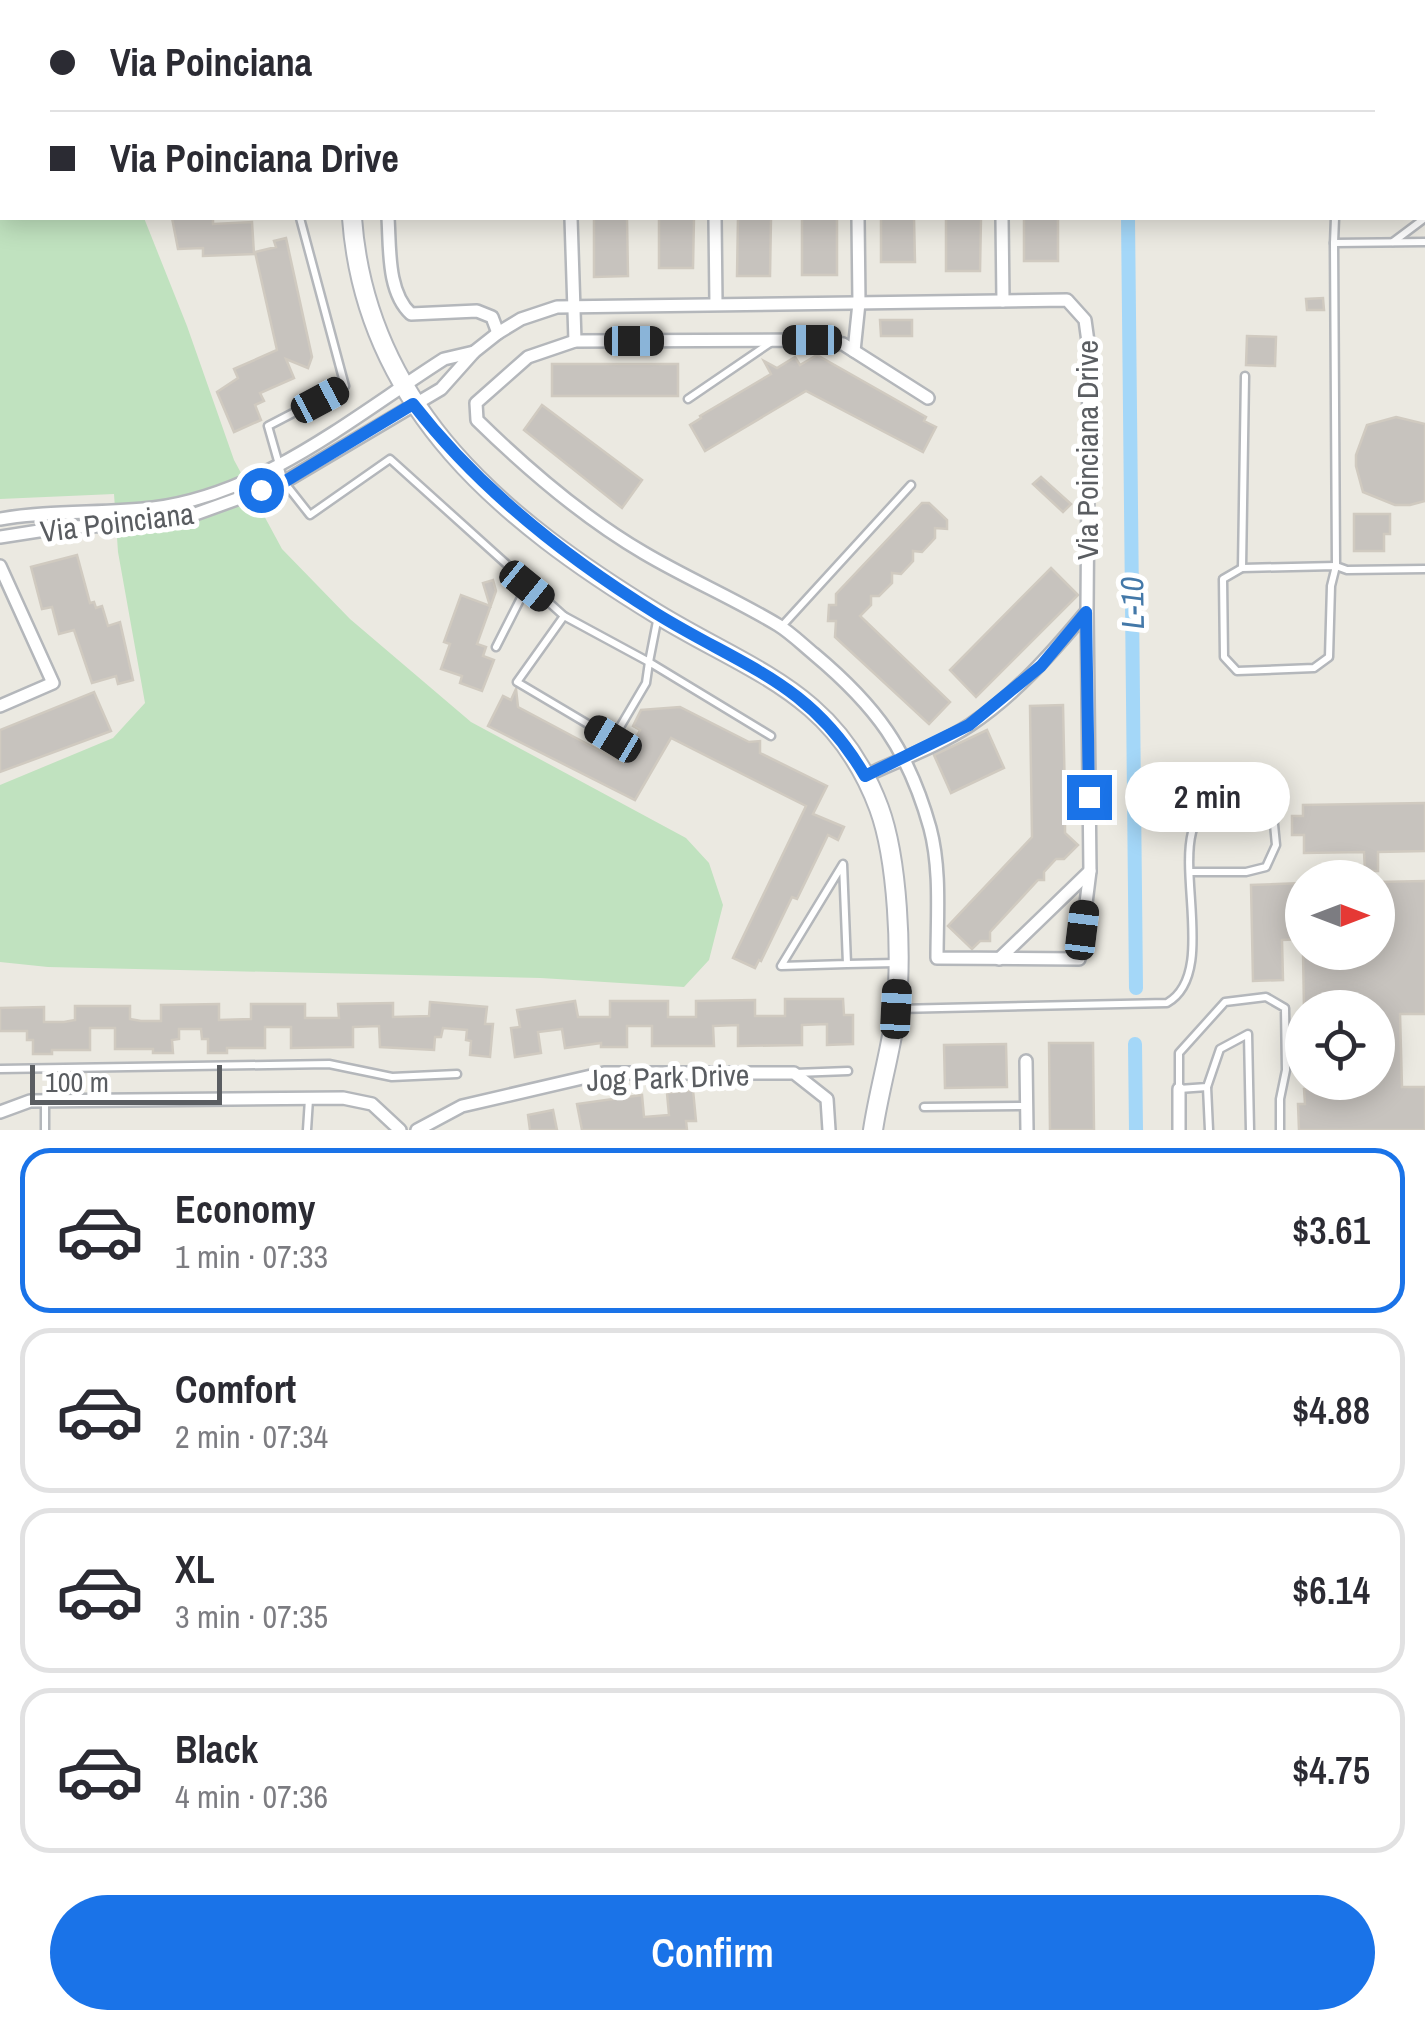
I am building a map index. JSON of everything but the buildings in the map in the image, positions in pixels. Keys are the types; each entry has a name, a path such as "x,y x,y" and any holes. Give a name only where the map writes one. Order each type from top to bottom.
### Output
{"street":[{"path":"352,220 361,286 371,320 402,386 443,442 504,503 576,560 658,615 766,673 808,703 847,746 865,776 888,840 897,963 896,1009 873,1130"},
{"path":"388,220 391,258 402,305 411,314 477,312 492,317 498,334"},
{"path":"571,220 575,341"},
{"path":"715,220 716,304"},
{"path":"854,351 859,302 858,220"},
{"path":"1002,220 1003,301"},
{"name":"Via Poinciana Drive","path":"928,398 843,344 776,340 575,341 528,357 476,403 478,420 576,504 643,552 782,627 851,685 893,736 930,830 937,891 937,958 1078,959 1090,871 1086,612 1089,349 1085,320 1066,300 1003,301"},
{"name":"Via Poinciana","path":"0,519 36,513 154,508 284,482 441,388 474,352 539,312 572,306 1003,301"},
{"name":"Via Poinciana","path":"0,536 58,528 176,521 278,466 444,359 474,352"},
{"path":"0,566 53,684 0,706"},
{"path":"865,776 969,725 1041,666 1086,612"},
{"path":"998,959 1090,871"},
{"path":"1026,1061 1028,1130"},
{"name":"Jog Park Drive","path":"417,1130 462,1106 604,1074 794,1074 827,1099 829,1130"},
{"path":"1179,1090 1180,1130"},
{"path":"0,1112 20,1103 49,1101 362,1100 381,1110 400,1130"}],"lane":[{"path":"301,220 345,386 268,426 284,482 310,515 390,459 564,616 649,662 770,736"},
{"path":"1334,220 1336,566 1331,586 1328,657 1314,668 1238,671 1224,657 1224,578 1242,568 1336,566 1347,570 1425,569"},
{"path":"1392,243 1422,220"},
{"path":"1334,244 1425,242"},
{"path":"688,399 776,340"},
{"path":"1242,568 1246,376"},
{"path":"782,627 912,484"},
{"path":"496,647 527,586"},
{"path":"564,616 517,682 613,739 646,684 658,615"},
{"path":"896,1009 1167,1003 1184,990 1191,970 1190,872 1190,831 1201,810 1221,803 1256,803 1273,814 1276,845 1266,866 1246,872 1190,872"},
{"path":"847,964 843,864 781,966 897,963"},
{"path":"1207,1087 1179,1090 1179,1052 1225,1002 1266,997 1285,1008 1286,1070 1280,1099 1280,1130"},
{"path":"1208,1130 1207,1087 1220,1049 1248,1034 1250,1130"},
{"path":"0,1069 329,1064 392,1077 457,1074"},
{"path":"45,1130 53,1070"},
{"path":"794,1074 848,1071"},
{"path":"307,1130 309,1098"},
{"path":"924,1108 1027,1106"}],"green space":[{"path":"0,220 145,220 234,460 282,549 350,619 471,722 686,838 709,863 723,905 709,960 684,987 541,978 48,967 0,962 0,785 113,738 145,703 118,552 114,494 0,499"}],"waterway":[{"name":"L-10","path":"1128,220 1136,988"},
{"name":"L-10","path":"1135,1044 1136,1130"}],"route":[{"path":"261,490 284,482 413,404 469,469 535,529 658,615 766,673 808,703 847,746 865,776 969,725 1041,666 1086,612 1089,797"}]}
